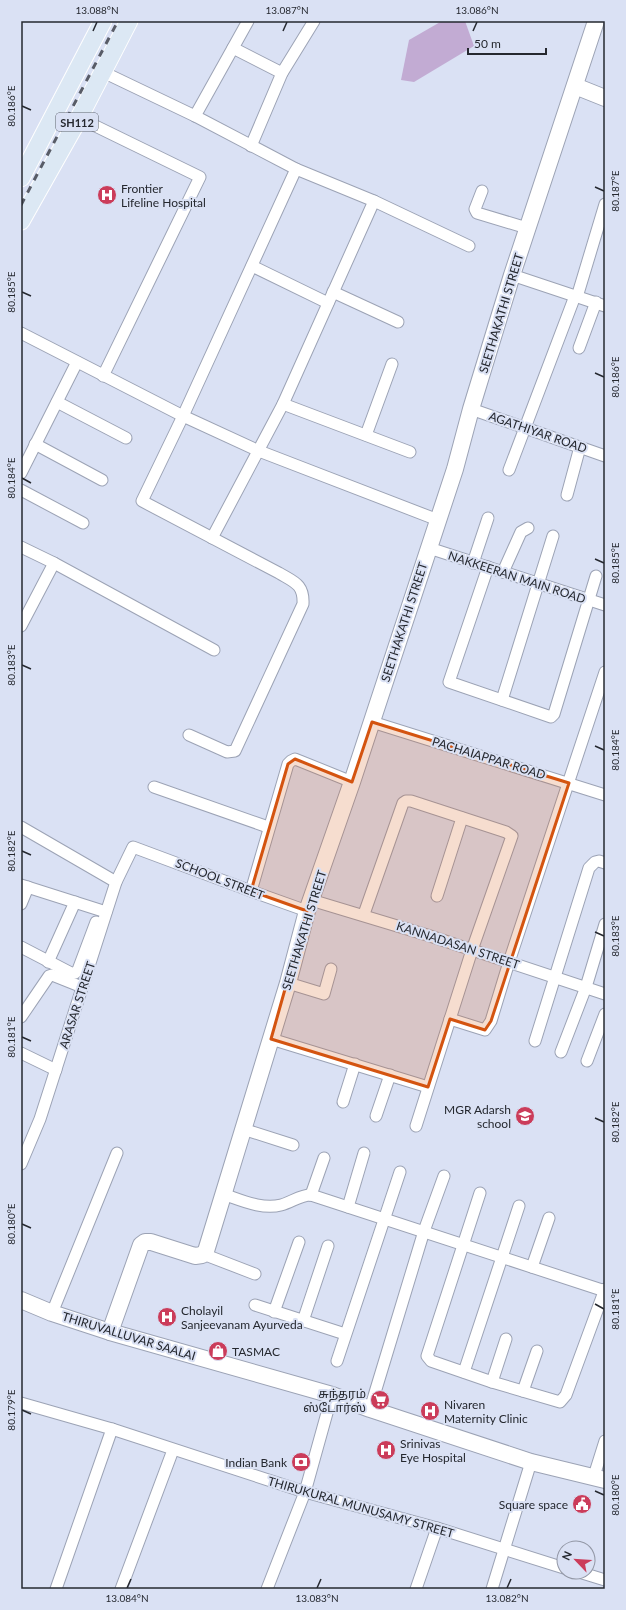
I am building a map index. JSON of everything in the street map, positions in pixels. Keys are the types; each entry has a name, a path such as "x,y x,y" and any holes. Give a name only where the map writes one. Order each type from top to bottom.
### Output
{"main road":[{"name":"SH112","path":"21,178 103,21"},
{"name":"SH112","path":"22,217 79,118 129,21"}],"street":[{"path":"195,116 248,21"},
{"path":"251,146 282,73 314,21"},
{"name":"SEETHAKATHI STREET","path":"204,1254 288,983 309,905 352,782 455,469 471,409 512,275 568,101 575,86 596,21"},
{"path":"233,48 282,73"},
{"path":"102,72 195,116 296,169 374,201 470,246"},
{"path":"575,86 605,98"},
{"path":"79,118 200,177 103,376"},
{"path":"189,735 227,752 235,751 303,604 302,591 298,585 279,573 142,501 183,416 296,169"},
{"path":"482,191 475,209 477,213 527,228"},
{"path":"212,538 283,404 374,201"},
{"path":"509,470 576,296 605,204"},
{"path":"252,266 328,303"},
{"path":"512,275 600,304 579,348"},
{"path":"333,292 398,322"},
{"path":"21,333 183,416 259,451 438,520"},
{"path":"21,473 77,362"},
{"path":"366,434 392,364"},
{"path":"57,402 126,438"},
{"path":"283,404 366,434 410,452"},
{"name":"AGATHIYAR ROAD","path":"471,409 605,456"},
{"path":"35,444 102,480"},
{"path":"567,495 580,447"},
{"path":"21,490 82,523"},
{"path":"473,562 488,518"},
{"path":"504,572 521,532 528,528"},
{"path":"502,700 553,536"},
{"path":"21,547 54,563 214,650"},
{"name":"NAKKEERAN MAIN ROAD","path":"429,548 605,605"},
{"path":"21,626 54,563"},
{"path":"488,568 449,682 549,716 554,714 596,576"},
{"path":"450,1019 485,1030 491,1021 509,962 605,672"},
{"name":"PACHAIAPPAR ROAD","path":"372,722 605,795"},
{"path":"250,891 288,764 295,759 352,782"},
{"path":"154,787 268,827"},
{"path":"364,914 403,803 406,801 411,801 506,832 512,836 472,950 416,1126"},
{"path":"437,896 462,818"},
{"path":"21,827 116,882"},
{"name":"SCHOOL STREET","path":"133,847 250,891 309,905"},
{"name":"ARASAR STREET","path":"21,1164 40,1119 56,1070 82,987 103,911 133,847"},
{"path":"535,1041 589,868 595,862 599,861 605,863"},
{"path":"21,904 25,886 103,911 78,970 75,973 71,973 48,962 21,947"},
{"path":"48,962 75,902"},
{"name":"KANNADASAN STREET","path":"309,905 364,914 605,994"},
{"path":"561,1052 586,987 605,924"},
{"path":"288,983 324,994 331,969"},
{"path":"21,1017 49,976 52,975 82,987"},
{"path":"588,1061 605,1014"},
{"path":"271,1039 428,1087"},
{"path":"21,1053 56,1070"},
{"path":"343,1102 355,1064"},
{"path":"376,1116 390,1075"},
{"path":"243,1129 293,1145"},
{"path":"52,1313 117,1153"},
{"path":"348,1207 364,1153"},
{"path":"311,1194 324,1158"},
{"path":"336,1361 400,1172"},
{"path":"370,1409 424,1232 444,1176"},
{"path":"223,1194 262,1206 272,1207 283,1205 305,1195 311,1194 384,1219 464,1245 502,1257 532,1267 605,1290 566,1395 562,1400 556,1401 492,1382 431,1361 427,1356 464,1245 480,1193"},
{"path":"464,1372 519,1206"},
{"path":"532,1267 550,1218"},
{"path":"110,1332 141,1245 145,1242 151,1242 195,1256 204,1254 255,1274"},
{"path":"274,1312 299,1242"},
{"path":"303,1320 328,1246"},
{"name":"THIRUVALLUVAR SAALAI","path":"21,1300 52,1313 110,1332 332,1395 531,1462 599,1478"},
{"path":"255,1306 346,1334"},
{"path":"492,1382 506,1339"},
{"path":"523,1391 537,1351"},
{"path":"267,1589 304,1492 332,1395"},
{"name":"THIRUKURAL MUNUSAMY STREET","path":"21,1403 112,1429 304,1492 437,1528 556,1566"},
{"path":"56,1589 112,1429"},
{"path":"599,1478 605,1441"},
{"path":"121,1589 173,1450"},
{"path":"492,1589 531,1462"},
{"path":"416,1589 437,1528"}],"highlighted area":[{"path":"372,722 569,783 491,1021 485,1030 450,1019 428,1087 271,1039 307,911 251,891 288,764 295,759 352,782"}],"shaded area":[{"path":"442,21 465,21 474,46 414,82 401,80 409,40"}],"railway":[{"path":"21,205 118,21"}],"place":[{"name":"Frontier Lifeline Hospital","path":"107,195"},
{"name":"MGR Adarsh school","path":"525,1116"},
{"name":"Cholayil Sanjeevanam Ayurveda","path":"167,1317"},
{"name":"TASMAC","path":"218,1351"},
{"name":"சுந்தரம் ஸ்டோர்ஸ்","path":"380,1400"},
{"name":"Nivaren Maternity Clinic","path":"430,1411"},
{"name":"Srinivas Eye Hospital","path":"386,1450"},
{"name":"Indian Bank","path":"301,1462"},
{"name":"Square space","path":"582,1504"}]}
